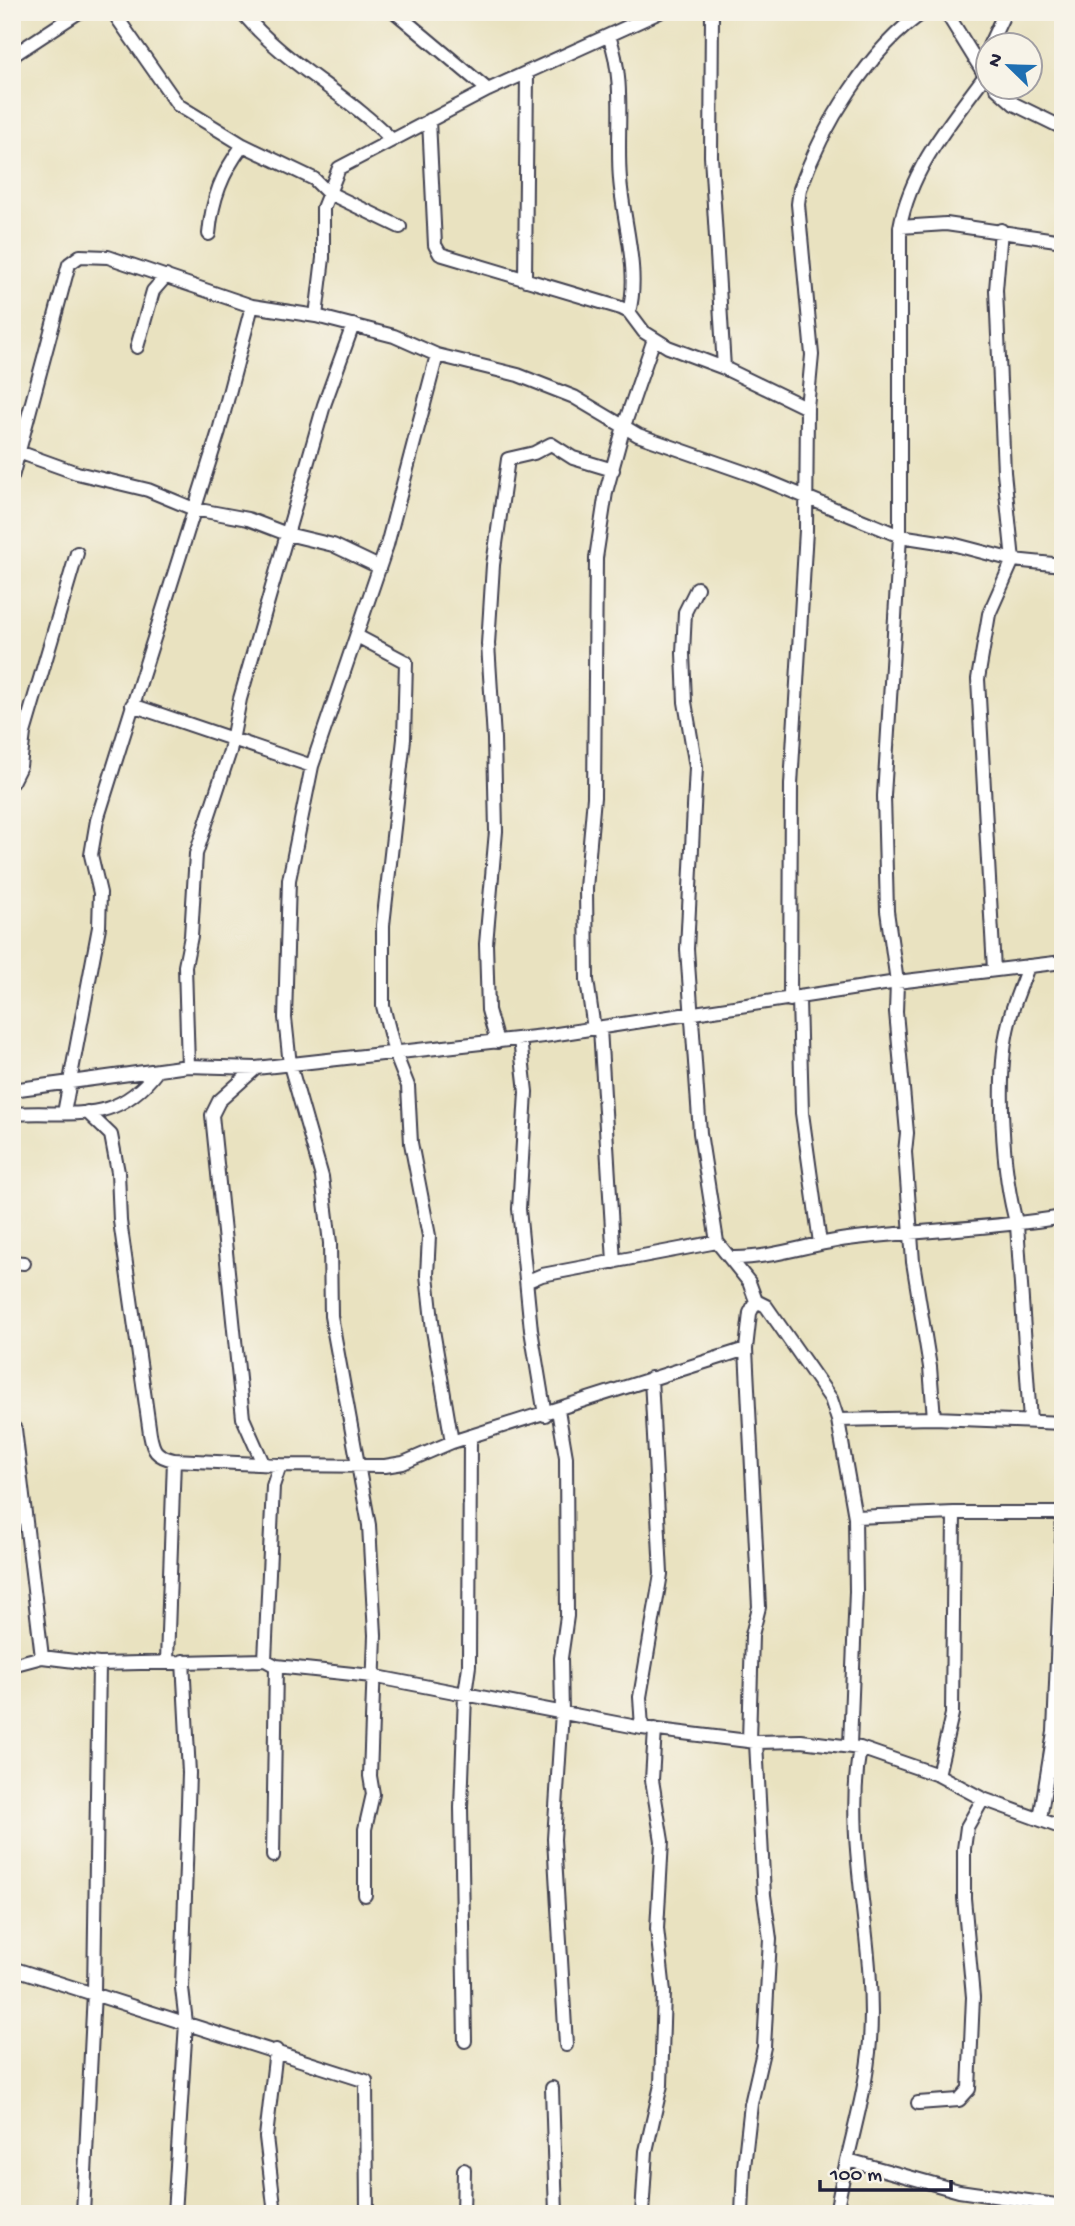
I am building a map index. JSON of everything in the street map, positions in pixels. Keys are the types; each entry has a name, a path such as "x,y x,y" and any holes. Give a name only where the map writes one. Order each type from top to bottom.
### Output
{"street":[{"path":"12,56 79,12"},
{"path":"113,12 178,105 243,145 314,179 327,192 400,227"},
{"path":"242,12 274,46 334,90 392,140"},
{"path":"395,12 488,90"},
{"path":"314,179 488,90 660,12"},
{"path":"712,12 711,156 724,368"},
{"path":"820,1243 802,1113 795,1000 791,785 806,496 807,408 812,355 798,204 800,189 855,84 897,32 924,12"},
{"path":"946,12 974,61"},
{"path":"995,32 1005,12"},
{"path":"609,36 615,52 620,118 620,175 633,284 629,312 636,324 654,339 696,360 724,368 807,408"},
{"path":"525,280 527,73"},
{"path":"934,1418 930,1367 913,1262 896,1012 897,982 887,911 884,796 900,536 900,228 904,205 927,157 974,95"},
{"path":"1012,102 1063,128"},
{"path":"429,120 437,250 448,258 570,291 629,312"},
{"path":"209,234 216,191 228,165 243,145"},
{"path":"316,316 323,258 322,221 327,192 339,168"},
{"path":"900,228 946,225 1063,240"},
{"path":"994,970 978,680 989,614 1013,560 1004,472 996,290 1001,230"},
{"path":"12,477 16,450 69,264 80,256 108,257 251,306 316,316 352,325 394,336 437,355 519,375 555,389 638,435 806,496 900,536 952,544 1013,560 1063,565"},
{"path":"137,348 153,290 166,276"},
{"path":"64,1113 99,927 100,892 91,855 93,839 132,705 219,431 251,306"},
{"path":"188,1066 185,966 191,936 192,878 201,831 232,736 240,698 334,372 352,325"},
{"path":"614,1262 597,1029 587,980 586,888 594,797 593,632 599,529 624,426 654,339"},
{"path":"365,1895 365,1829 373,1794 370,1776 375,1635 369,1525 331,1316 330,1243 322,1177 290,1065 285,992 289,880 312,766 377,566 387,545 437,355"},
{"path":"497,1042 488,1010 486,944 495,842 494,739 488,645 493,565 508,459 534,453 551,444 579,460 612,470"},
{"path":"16,450 77,473 148,490 194,509 248,519 287,534 333,545 377,566"},
{"path":"12,782 20,766 24,733 77,553"},
{"path":"697,588 685,612 683,629 685,702 696,767 687,906 691,1015 700,1133 717,1242 749,1282 756,1301 766,1306 831,1399 838,1420 855,1517 853,1798 867,1927 870,2042 836,2214"},
{"path":"356,636 406,662 404,739 383,925 383,1006 395,1053 408,1086 411,1143 429,1236 427,1275 433,1330 452,1442"},
{"path":"132,705 232,736 312,766"},
{"path":"12,1090 188,1066 256,1068 497,1042 795,1000 897,982 1063,962"},
{"path":"1028,966 1009,1021 1003,1060 1002,1108 1010,1202 1017,1225 1030,1421"},
{"path":"520,1039 526,1092 519,1200 531,1330 545,1415"},
{"path":"256,1068 219,1101 212,1115 243,1418 262,1461"},
{"path":"12,1114 88,1112 123,1104 141,1092 157,1071"},
{"path":"88,1112 111,1135 118,1171 122,1235 153,1450 159,1456 174,1460 262,1461 280,1465 403,1463 452,1442 545,1415 746,1349"},
{"path":"731,1258 756,1259 820,1243 911,1231 1017,1225 1063,1217"},
{"path":"528,1281 542,1275 717,1242"},
{"path":"749,1282 756,1259"},
{"path":"742,2214 751,2104 764,2047 770,1939 752,1742 752,1635 759,1607 746,1349 750,1313 756,1301"},
{"path":"642,2214 646,2151 661,2085 664,1992 657,1929 662,1841 652,1780 649,1728 640,1698 661,1574 652,1378"},
{"path":"558,1410 566,1457 567,1616 560,1667 562,1712 554,1839 566,2045"},
{"path":"838,1420 934,1418 1063,1423"},
{"path":"15,1429 42,1657"},
{"path":"465,2041 461,1808 465,1694 469,1666 470,1437"},
{"path":"167,1661 174,1460"},
{"path":"273,1856 278,1701 270,1663 273,1486 280,1465"},
{"path":"938,1775 952,1714 954,1513"},
{"path":"855,1517 1063,1513 1062,1615 1054,1732 1040,1819"},
{"path":"12,1665 42,1657 99,1664 167,1661 270,1663 372,1676 649,1728 752,1742 801,1741 855,1746 938,1775 983,1799 1063,1828"},
{"path":"174,2214 186,2023 182,1988 189,1773 183,1661"},
{"path":"83,2214 94,1992 99,1664"},
{"path":"918,2103 960,2100 969,2090 973,1997 964,1898 964,1849 967,1827 983,1799"},
{"path":"12,1968 276,2050 366,2081 367,2214"},
{"path":"275,2214 266,2137 276,2050"},
{"path":"552,2088 556,2214"},
{"path":"848,2160 959,2191 1063,2206"},
{"path":"463,2214 464,2170"}]}
